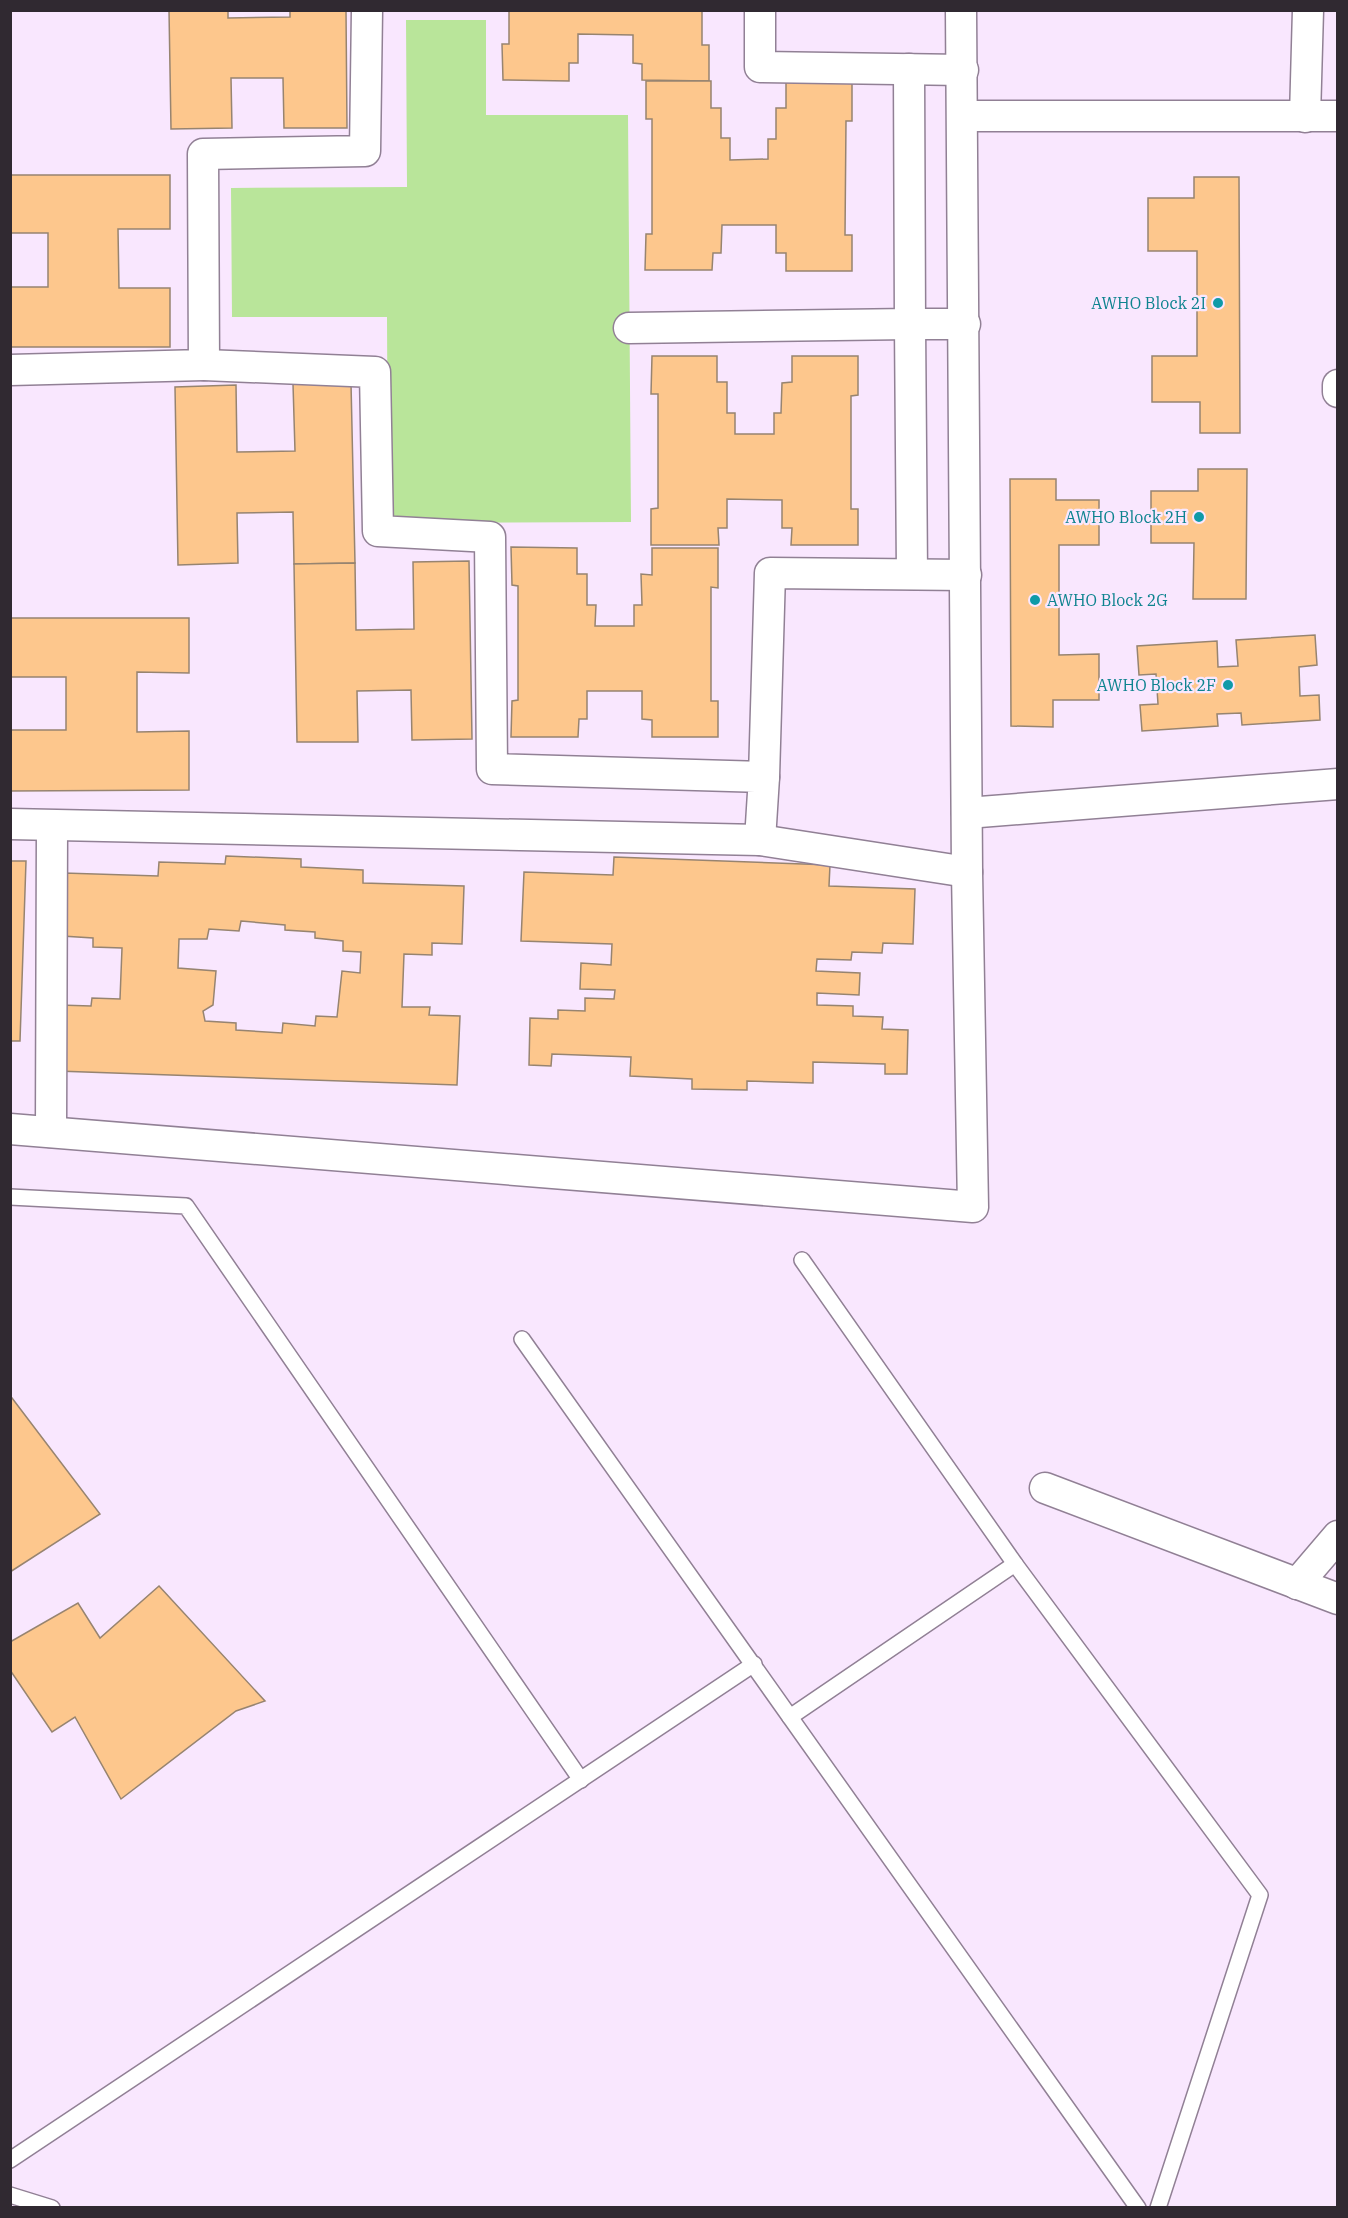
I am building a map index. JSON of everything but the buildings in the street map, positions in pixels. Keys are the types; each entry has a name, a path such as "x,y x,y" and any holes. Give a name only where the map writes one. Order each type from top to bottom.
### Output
{"street":[{"path":"204,365 203,154 365,151 367,10"},
{"path":"760,10 760,67 963,70"},
{"path":"10,1129 973,1207 967,872 965,324 961,10"},
{"path":"1305,117 1308,10"},
{"path":"909,69 912,574"},
{"path":"963,116 1338,116"},
{"path":"629,328 965,324"},
{"path":"10,370 204,365 375,372 378,531 490,537 492,769 764,777"},
{"path":"760,840 770,573 966,575"},
{"path":"967,813 1338,784"},
{"path":"10,824 760,840 967,872"},
{"path":"51,1132 52,826"},
{"path":"1045,1488 1338,1599"},
{"path":"1297,1584 1338,1536"}],"lane":[{"path":"10,1197 186,1206 581,1780"},
{"path":"802,1260 1015,1564 1260,1895 1158,2208"},
{"path":"522,1339 1138,2208"},
{"path":"790,1717 1015,1564"},
{"path":"10,2160 754,1664"},
{"path":"10,2195 52,2208"}],"green space":[{"path":"406,20 486,20 486,115 628,115 631,522 388,523 387,317 232,317 231,188 407,187"}],"place":[{"name":"AWHO Block 2I","path":"1218,303"},
{"name":"AWHO Block 2H","path":"1199,517"},
{"name":"AWHO Block 2G","path":"1035,600"},
{"name":"AWHO Block 2F","path":"1228,685"}]}
